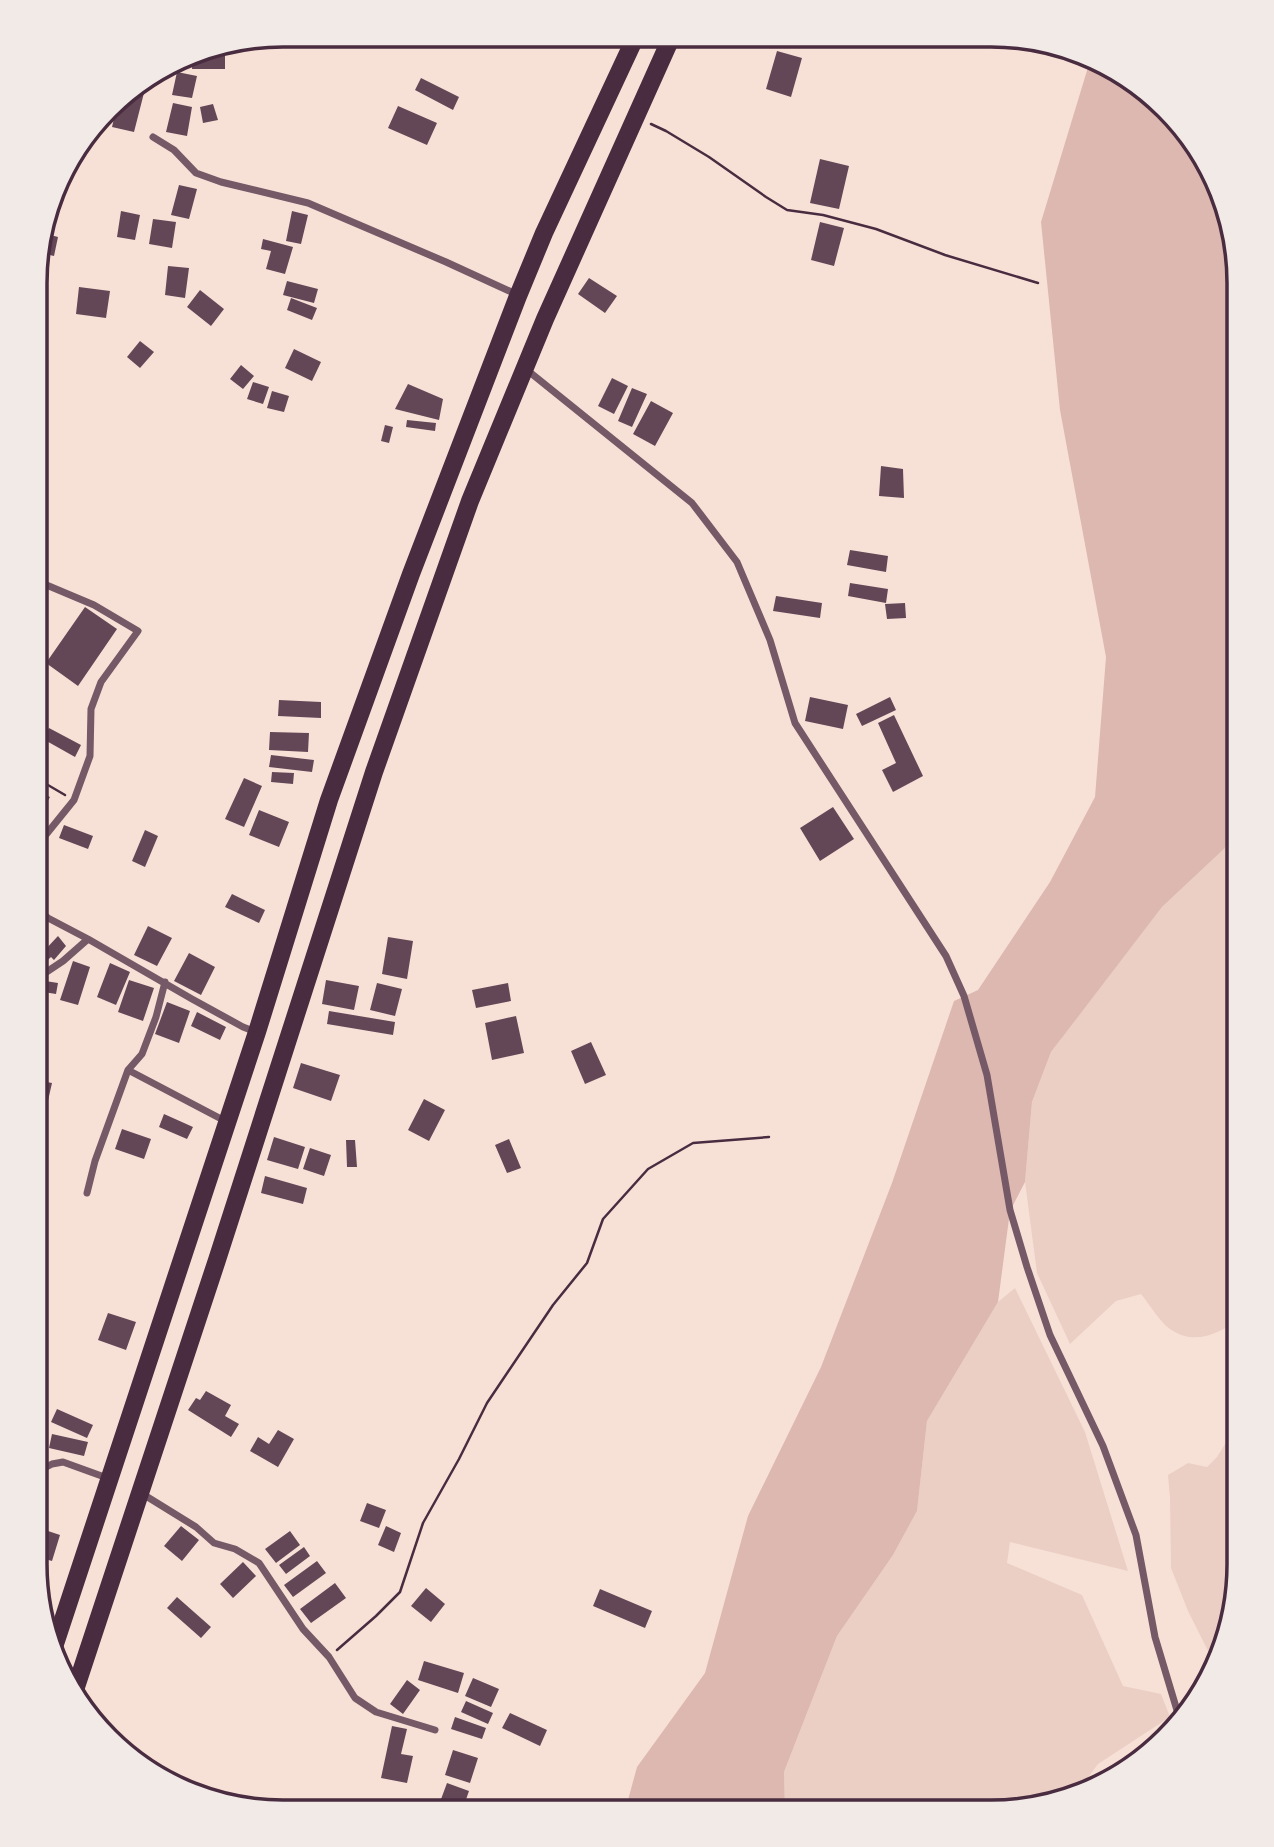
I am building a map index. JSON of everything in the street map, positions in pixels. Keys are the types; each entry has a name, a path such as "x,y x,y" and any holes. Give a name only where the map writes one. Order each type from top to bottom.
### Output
{"highway":[{"path":"58,1634 257,1032 329,800 411,574 518,296 544,233 631,47"},
{"path":"78,1680 374,772 470,501 524,368 667,47"}],"street":[{"path":"153,137 174,150 196,173 221,182 308,203 518,296"},
{"path":"524,368 692,503 737,562 770,640 795,723 946,956 964,996 987,1075 1010,1210 1027,1267 1051,1335 1103,1446 1136,1535 1155,1637 1177,1708"},
{"path":"47,584 94,605 138,631 101,682 90,709 90,756 74,800 47,833"},
{"path":"47,917 257,1032"},
{"path":"47,971 88,939"},
{"path":"87,1193 95,1161 128,1070 142,1054 165,982"},
{"path":"128,1070 227,1122"},
{"path":"47,1467 63,1462 110,1479"},
{"path":"140,1493 196,1527 214,1544 235,1549 259,1563 303,1629 329,1657 355,1698 376,1712 435,1730"}],"path":[{"path":"635,117 666,131 787,210 823,215 876,229 945,255 1038,283"},
{"path":"47,784 74,800"},
{"path":"329,1657 400,1592 423,1523 460,1459 487,1403 553,1305 587,1263 603,1219 648,1169 693,1143 769,1137"}],"shaded area":[{"path":"1088,68 1109,79 1158,116 1187,152 1202,179 1219,222 1227,283 1227,844 1162,907 1051,1052 1032,1102 1025,1182 1010,1211 998,1302 927,1421 917,1511 893,1555 837,1636 784,1772 785,1800 628,1800 637,1767 705,1673 748,1516 821,1367 892,1183 954,1001 978,990 1050,882 1095,797 1106,657 1060,410 1041,222"},
{"path":"1227,849 1226,1328 1205,1336 1188,1337 1179,1334 1166,1326 1141,1294 1116,1301 1070,1344 1037,1273 1025,1182 1032,1102 1051,1052 1162,907"},
{"path":"1015,1288 1085,1432 1128,1571 1010,1542 1007,1563 1082,1595 1123,1686 1161,1694 1170,1717 1098,1764 1087,1778 1052,1792 991,1800 785,1800 784,1772 837,1636 893,1555 917,1511 927,1421 998,1302"},
{"path":"1226,1442 1226,1579 1222,1610 1209,1652 1171,1568 1168,1475 1188,1463 1207,1467"}],"building":[{"path":"777,51 802,58 791,97 766,89"},
{"path":"225,54 225,69 192,69 193,65"},
{"path":"177,73 197,76 192,98 172,95"},
{"path":"421,78 459,97 453,110 415,90"},
{"path":"144,93 134,132 112,127 116,116"},
{"path":"173,103 192,107 187,136 166,132"},
{"path":"213,104 218,120 203,123 200,107"},
{"path":"398,106 437,123 427,145 388,128"},
{"path":"820,159 849,166 839,209 810,203"},
{"path":"179,185 197,189 189,219 171,215"},
{"path":"121,211 140,215 135,240 117,237"},
{"path":"292,211 308,215 301,244 286,241"},
{"path":"153,219 176,222 172,248 149,244"},
{"path":"820,222 844,228 834,266 811,260"},
{"path":"52,235 58,237 54,256 49,255"},
{"path":"263,239 293,247 285,274 266,269 271,251 261,249"},
{"path":"168,266 189,268 185,298 165,295"},
{"path":"589,278 617,296 605,313 578,294"},
{"path":"287,281 318,289 314,303 283,295"},
{"path":"79,287 110,291 106,318 76,314"},
{"path":"200,290 224,309 211,326 187,307"},
{"path":"291,298 317,308 312,320 287,310"},
{"path":"140,341 154,352 140,368 127,357"},
{"path":"294,349 321,362 312,381 285,368"},
{"path":"241,365 254,376 243,389 230,379"},
{"path":"612,378 628,386 614,414 598,406"},
{"path":"253,382 269,387 263,404 247,399"},
{"path":"408,384 443,399 439,420 395,409"},
{"path":"632,388 647,394 632,427 618,421"},
{"path":"272,391 289,396 284,412 267,408"},
{"path":"651,401 673,413 655,446 633,434"},
{"path":"407,420 436,423 435,431 406,427"},
{"path":"385,425 393,427 389,443 381,441"},
{"path":"881,466 903,469 904,498 879,496"},
{"path":"850,550 888,556 886,572 847,565"},
{"path":"850,583 888,589 886,603 848,596"},
{"path":"776,596 822,603 820,618 773,611"},
{"path":"905,603 906,618 887,619 885,604"},
{"path":"85,607 117,629 78,686 47,662"},
{"path":"810,697 848,705 843,729 805,721"},
{"path":"890,697 896,710 862,726 856,714"},
{"path":"279,700 321,702 321,718 278,716"},
{"path":"894,715 923,776 893,792 882,770 896,763 878,723"},
{"path":"49,728 81,745 75,757 47,741"},
{"path":"270,732 309,733 308,752 269,750"},
{"path":"271,755 314,760 312,772 269,767"},
{"path":"272,772 294,773 293,784 271,782"},
{"path":"244,778 262,786 244,827 225,819"},
{"path":"833,807 854,839 820,861 800,828"},
{"path":"259,810 289,822 279,847 249,835"},
{"path":"64,825 93,836 88,849 59,838"},
{"path":"145,830 158,836 145,867 132,861"},
{"path":"232,894 265,910 259,923 225,907"},
{"path":"148,926 172,938 157,966 134,955"},
{"path":"58,936 66,946 54,960 51,957 47,961 47,948"},
{"path":"388,937 413,941 407,979 382,974"},
{"path":"189,953 215,967 201,995 174,981"},
{"path":"73,961 90,967 78,1005 60,1000"},
{"path":"110,963 130,972 116,1005 97,997"},
{"path":"129,980 154,988 143,1021 118,1012"},
{"path":"326,980 359,986 354,1010 322,1004"},
{"path":"47,981 58,983 56,994 47,993"},
{"path":"377,983 402,989 395,1016 370,1010"},
{"path":"508,983 511,1001 476,1008 472,990"},
{"path":"167,1002 190,1011 179,1043 155,1034"},
{"path":"329,1011 395,1022 393,1035 327,1024"},
{"path":"197,1012 226,1027 220,1040 191,1026"},
{"path":"516,1016 524,1053 492,1060 485,1023"},
{"path":"591,1042 606,1075 585,1084 571,1051"},
{"path":"301,1063 340,1075 331,1101 293,1088"},
{"path":"47,1082 52,1083 47,1105"},
{"path":"424,1099 445,1110 429,1141 408,1130"},
{"path":"164,1114 193,1127 187,1139 159,1127"},
{"path":"122,1129 151,1139 144,1159 115,1149"},
{"path":"274,1137 305,1147 298,1169 267,1160"},
{"path":"509,1139 521,1168 507,1173 495,1145"},
{"path":"346,1140 355,1140 357,1167 347,1167"},
{"path":"310,1148 331,1155 324,1176 303,1169"},
{"path":"265,1176 307,1188 303,1204 261,1193"},
{"path":"108,1313 136,1322 126,1350 98,1340"},
{"path":"206,1391 231,1405 225,1416 239,1424 231,1437 188,1410 196,1398 200,1400"},
{"path":"57,1409 93,1425 87,1438 51,1422"},
{"path":"278,1430 294,1439 278,1467 250,1451 258,1437 269,1444"},
{"path":"52,1434 88,1442 84,1456 49,1448"},
{"path":"367,1503 386,1510 379,1528 360,1521"},
{"path":"181,1526 199,1540 182,1561 164,1546"},
{"path":"386,1526 401,1533 394,1552 378,1545"},
{"path":"47,1531 60,1535 52,1561 47,1560"},
{"path":"290,1531 300,1545 276,1563 265,1549"},
{"path":"304,1547 310,1556 286,1574 279,1565"},
{"path":"317,1561 326,1573 293,1597 284,1585"},
{"path":"243,1562 256,1576 233,1598 220,1584"},
{"path":"335,1583 346,1598 311,1623 300,1609"},
{"path":"426,1588 445,1604 431,1622 411,1606"},
{"path":"600,1589 652,1611 645,1628 593,1606"},
{"path":"177,1597 211,1627 201,1638 167,1608"},
{"path":"424,1661 464,1673 458,1693 418,1680"},
{"path":"473,1678 499,1689 491,1707 465,1696"},
{"path":"407,1680 420,1690 403,1714 390,1704"},
{"path":"466,1701 493,1713 488,1724 461,1712"},
{"path":"510,1713 547,1730 540,1746 502,1728"},
{"path":"455,1717 486,1728 482,1739 451,1729"},
{"path":"392,1726 407,1729 401,1754 413,1756 407,1783 381,1778"},
{"path":"453,1750 478,1758 470,1783 445,1775"},
{"path":"447,1783 469,1791 466,1800 441,1800"}]}
